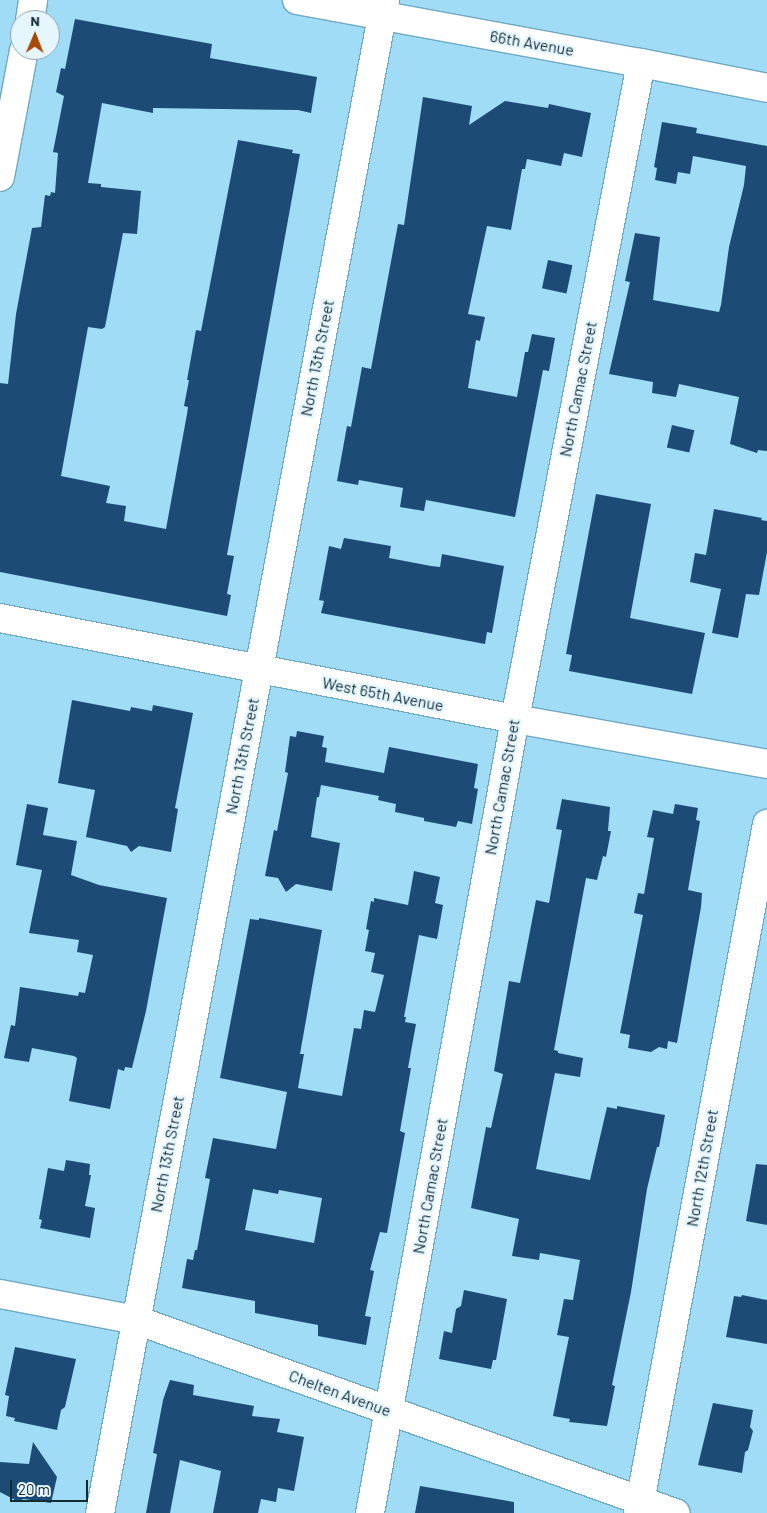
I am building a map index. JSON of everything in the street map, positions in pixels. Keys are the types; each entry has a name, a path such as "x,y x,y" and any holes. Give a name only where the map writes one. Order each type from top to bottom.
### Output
{"street":[{"name":"66th Avenue","path":"297,0 383,8 767,88"},
{"name":"North 13th Street","path":"100,1513 383,8"},
{"path":"0,177 22,60"},
{"name":"North Camac Street","path":"370,1513 515,719 641,63"},
{"name":"West 65th Avenue","path":"0,618 515,719 767,764"},
{"name":"North 12th Street","path":"639,1507 767,824"},
{"name":"Chelten Avenue","path":"0,1294 136,1320 389,1411 639,1507 675,1513"}],"building":[{"path":"75,19 212,44 210,58 317,77 311,113 298,110 153,108 153,113 102,103 88,183 101,184 101,187 141,191 137,234 123,233 105,327 102,329 88,327 61,476 110,486 106,503 126,506 124,521 166,529 187,414 188,407 184,406 196,330 201,331 238,140 293,150 292,153 300,154 227,555 234,556 227,594 231,595 227,616 0,572 0,383 8,384 16,314 32,228 41,227 45,195 50,196 51,192 55,193 58,153 53,152 64,96 56,92 61,68 65,69"},
{"path":"423,97 472,106 469,125 505,101 548,108 549,104 591,113 582,157 564,153 561,166 527,159 525,169 522,169 511,230 487,226 468,314 485,317 480,341 476,340 468,388 517,397 525,352 528,352 532,334 555,338 549,371 543,370 515,517 426,500 424,511 400,507 403,488 359,480 358,485 337,481 347,426 351,427 362,367 371,369 398,224 404,225"},
{"path":"662,122 697,128 696,133 767,146 767,451 758,450 757,453 730,444 739,397 679,384 676,397 652,393 653,382 609,374 630,282 625,281 635,233 660,237 653,300 719,312 721,305 729,247 744,185 746,166 693,156 690,174 678,172 676,184 655,180 657,168 654,167"},
{"path":"548,260 572,265 566,294 542,288"},
{"path":"672,425 694,430 689,453 667,447"},
{"path":"596,494 651,504 630,618 705,633 692,694 569,671 572,655 566,654"},
{"path":"714,509 762,518 761,520 767,521 767,552 759,595 746,594 738,638 712,633 721,589 690,582 695,553 706,555"},
{"path":"344,538 391,546 389,558 431,566 440,567 442,554 504,566 492,633 487,632 485,644 321,613 324,601 319,600 329,546 341,549"},
{"path":"72,700 130,711 131,707 152,711 153,705 193,713 175,808 178,809 171,852 139,846 131,852 127,846 86,837 95,790 58,783"},
{"path":"297,731 324,736 322,747 327,748 325,762 384,773 389,747 478,764 474,788 478,789 472,824 458,821 456,827 424,821 424,818 395,812 396,804 378,800 379,796 321,785 319,797 317,797 311,837 340,843 332,891 296,884 286,892 278,878 265,876 274,830 277,831 288,773 285,772 290,736 296,737"},
{"path":"562,799 610,807 608,831 611,831 606,857 603,856 597,880 586,878 554,1050 558,1051 558,1053 583,1058 580,1077 555,1073 536,1169 590,1180 607,1107 617,1109 617,1106 665,1115 659,1147 657,1147 647,1189 631,1292 612,1385 615,1386 607,1426 569,1422 570,1419 553,1416 569,1337 557,1335 564,1299 573,1300 580,1260 540,1253 539,1260 512,1256 519,1219 471,1208 486,1127 491,1128 503,1074 494,1071 509,981 520,983 536,900 549,903 562,830 556,829"},
{"path":"27,804 48,808 43,835 77,841 71,875 99,885 167,898 146,1011 132,1068 125,1067 124,1071 118,1069 110,1109 69,1101 77,1058 74,1056 32,1048 29,1062 4,1058 11,1025 15,1026 20,987 78,996 79,992 85,993 93,955 77,952 79,940 29,933 42,870 16,865"},
{"path":"675,804 698,808 696,820 700,821 688,890 702,893 701,907 677,1043 668,1041 667,1049 659,1047 651,1052 628,1048 630,1035 620,1033 643,915 634,913 638,893 644,894 654,838 647,837 653,810 673,814"},
{"path":"414,871 440,877 435,903 443,905 437,939 419,935 404,1017 406,1017 405,1022 416,1024 408,1068 411,1068 400,1131 405,1133 387,1233 380,1232 370,1270 374,1271 365,1316 371,1317 366,1345 318,1336 318,1325 255,1313 255,1301 182,1288 187,1259 193,1260 195,1250 197,1250 210,1179 205,1178 213,1138 276,1149 287,1092 220,1078 250,919 259,920 259,918 322,930 300,1054 304,1054 298,1088 342,1096 354,1028 361,1029 364,1010 375,1012 384,975 371,972 375,953 365,951 369,930 366,929 371,901 374,902 374,898 408,905","holes":["253,1189 278,1194 279,1190 322,1198 314,1243 245,1230"]},
{"path":"66,1160 90,1164 89,1175 91,1175 85,1206 95,1208 90,1238 40,1228 42,1220 39,1219 48,1168 64,1171"},
{"path":"756,1164 767,1165 767,1225 746,1221"},
{"path":"464,1290 507,1299 496,1360 493,1360 491,1369 439,1359 444,1331 452,1333 456,1309 461,1306"},
{"path":"742,1295 767,1300 767,1344 726,1337 734,1296 741,1297"},
{"path":"15,1347 76,1359 65,1407 61,1410 57,1430 14,1421 15,1418 6,1416 9,1396 5,1395"},
{"path":"170,1380 194,1385 193,1395 254,1406 252,1416 280,1419 277,1432 304,1437 294,1491 278,1488 276,1502 261,1499 258,1513 213,1513 221,1471 180,1460 170,1513 146,1513 157,1454 153,1453 163,1400"},
{"path":"713,1403 753,1410 750,1427 753,1431 748,1450 745,1452 742,1473 698,1465"},
{"path":"33,1442 57,1477 51,1503 24,1499 17,1501 0,1492 0,1462 29,1464"},
{"path":"420,1486 514,1502 514,1513 415,1513"}]}
